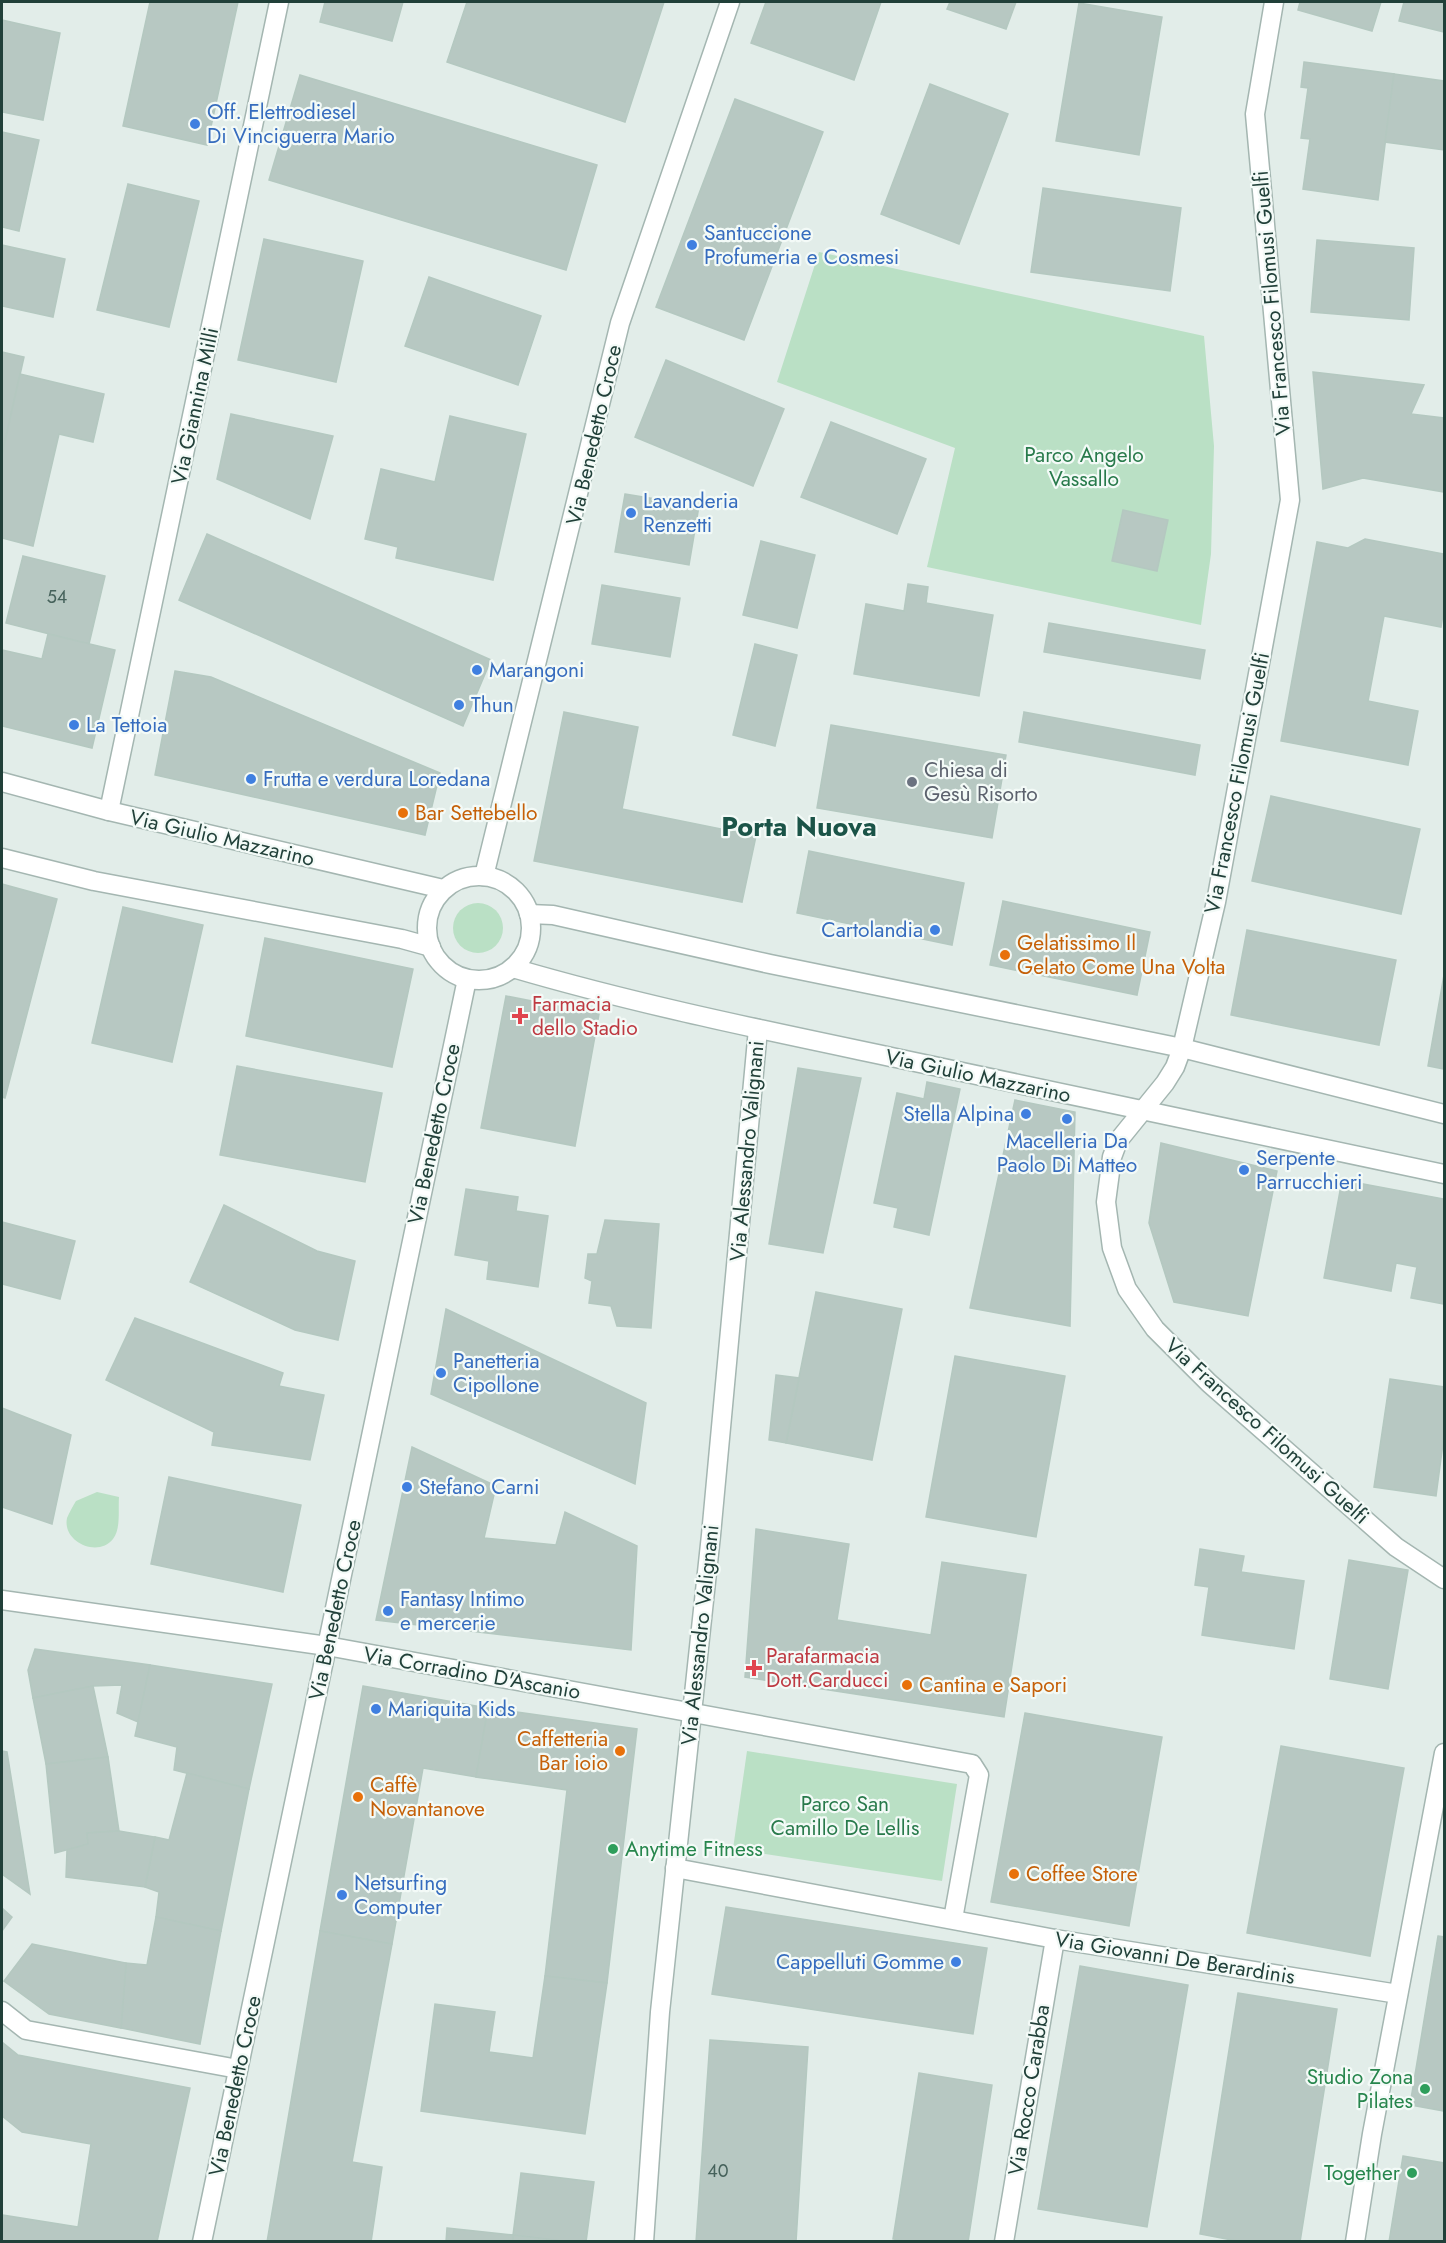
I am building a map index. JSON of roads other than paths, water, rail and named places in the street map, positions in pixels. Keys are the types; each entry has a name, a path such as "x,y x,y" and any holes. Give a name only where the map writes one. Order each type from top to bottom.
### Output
{"street":[{"name":"Via Giannina Milli","path":"109,811 279,2"},
{"name":"Via Benedetto Croce","path":"484,876 620,323 730,2"},
{"name":"Via Francesco Filomusi Guelfi","path":"1274,2 1256,114 1290,500 1216,902 1182,1048 1175,1067 1165,1083 1118,1141 1112,1157 1106,1202 1112,1248 1127,1289 1155,1329 1209,1383 1396,1547 1444,1579"},
{"name":"Via Giulio Mazzarino","path":"2,782 109,811 443,889"},
{"path":"2,858 94,881 402,939 430,947"},
{"path":"484,876 499,880 513,888 523,900 530,914 530,943 513,968 501,975 488,980 467,979 447,970 437,959 430,947 427,932 428,916 434,901 443,889 462,879 484,876"},
{"path":"530,914 553,915 770,964 1182,1048 1444,1114"},
{"name":"Via Giulio Mazzarino","path":"513,968 565,983 758,1029 1444,1174"},
{"name":"Via Benedetto Croce","path":"202,2241 467,979"},
{"name":"Via Alessandro Valignani","path":"644,2241 660,2012 711,1535 758,1029"},
{"name":"Via Corradino D'Ascanio","path":"2,1600 327,1646 972,1764 979,1775 953,1919"},
{"path":"1355,2241 1398,1994 1444,1754"},
{"name":"Via Giovanni De Berardinis","path":"675,1868 1055,1939 1398,1994"},
{"name":"Via Rocco Carabba","path":"1004,2241 1055,1939"},
{"path":"2,2011 26,2030 238,2070"}],"place":[{"name":"Off. Elettrodiesel Di Vinciguerra Mario","path":"195,124"},
{"name":"Santuccione Profumeria e Cosmesi","path":"692,245"},
{"name":"Lavanderia Renzetti","path":"631,513"},
{"name":"Marangoni","path":"477,670"},
{"name":"Thun","path":"459,705"},
{"name":"La Tettoia","path":"74,725"},
{"name":"Frutta e verdura Loredana","path":"251,779"},
{"name":"Chiesa di Gesù Risorto","path":"912,782"},
{"name":"Bar Settebello","path":"403,813"},
{"name":"Cartolandia","path":"935,930"},
{"name":"Gelatissimo Il Gelato Come Una Volta","path":"1005,955"},
{"name":"Farmacia dello Stadio","path":"520,1016"},
{"name":"Stella Alpina","path":"1026,1114"},
{"name":"Macelleria Da Paolo Di Matteo","path":"1067,1119"},
{"name":"Serpente Parrucchieri","path":"1244,1170"},
{"name":"Panetteria Cipollone","path":"441,1373"},
{"name":"Stefano Carni","path":"407,1487"},
{"name":"Fantasy Intimo e mercerie","path":"388,1611"},
{"name":"Parafarmacia Dott.Carducci","path":"754,1668"},
{"name":"Cantina e Sapori","path":"907,1685"},
{"name":"Mariquita Kids","path":"376,1709"},
{"name":"Caffetteria Bar ioio","path":"620,1751"},
{"name":"Caffè Novantanove","path":"358,1797"},
{"name":"Anytime Fitness","path":"613,1849"},
{"name":"Coffee Store","path":"1014,1874"},
{"name":"Netsurfing Computer","path":"342,1895"},
{"name":"Cappelluti Gomme","path":"956,1962"},
{"name":"Studio Zona Pilates","path":"1425,2089"},
{"name":"Together","path":"1412,2173"}],"district":[{"name":"Porta Nuova","path":"799,826"}],"park label":[{"name":"Parco Angelo Vassallo","path":"1084,467"},
{"name":"Parco San Camillo De Lellis","path":"845,1816"}]}
